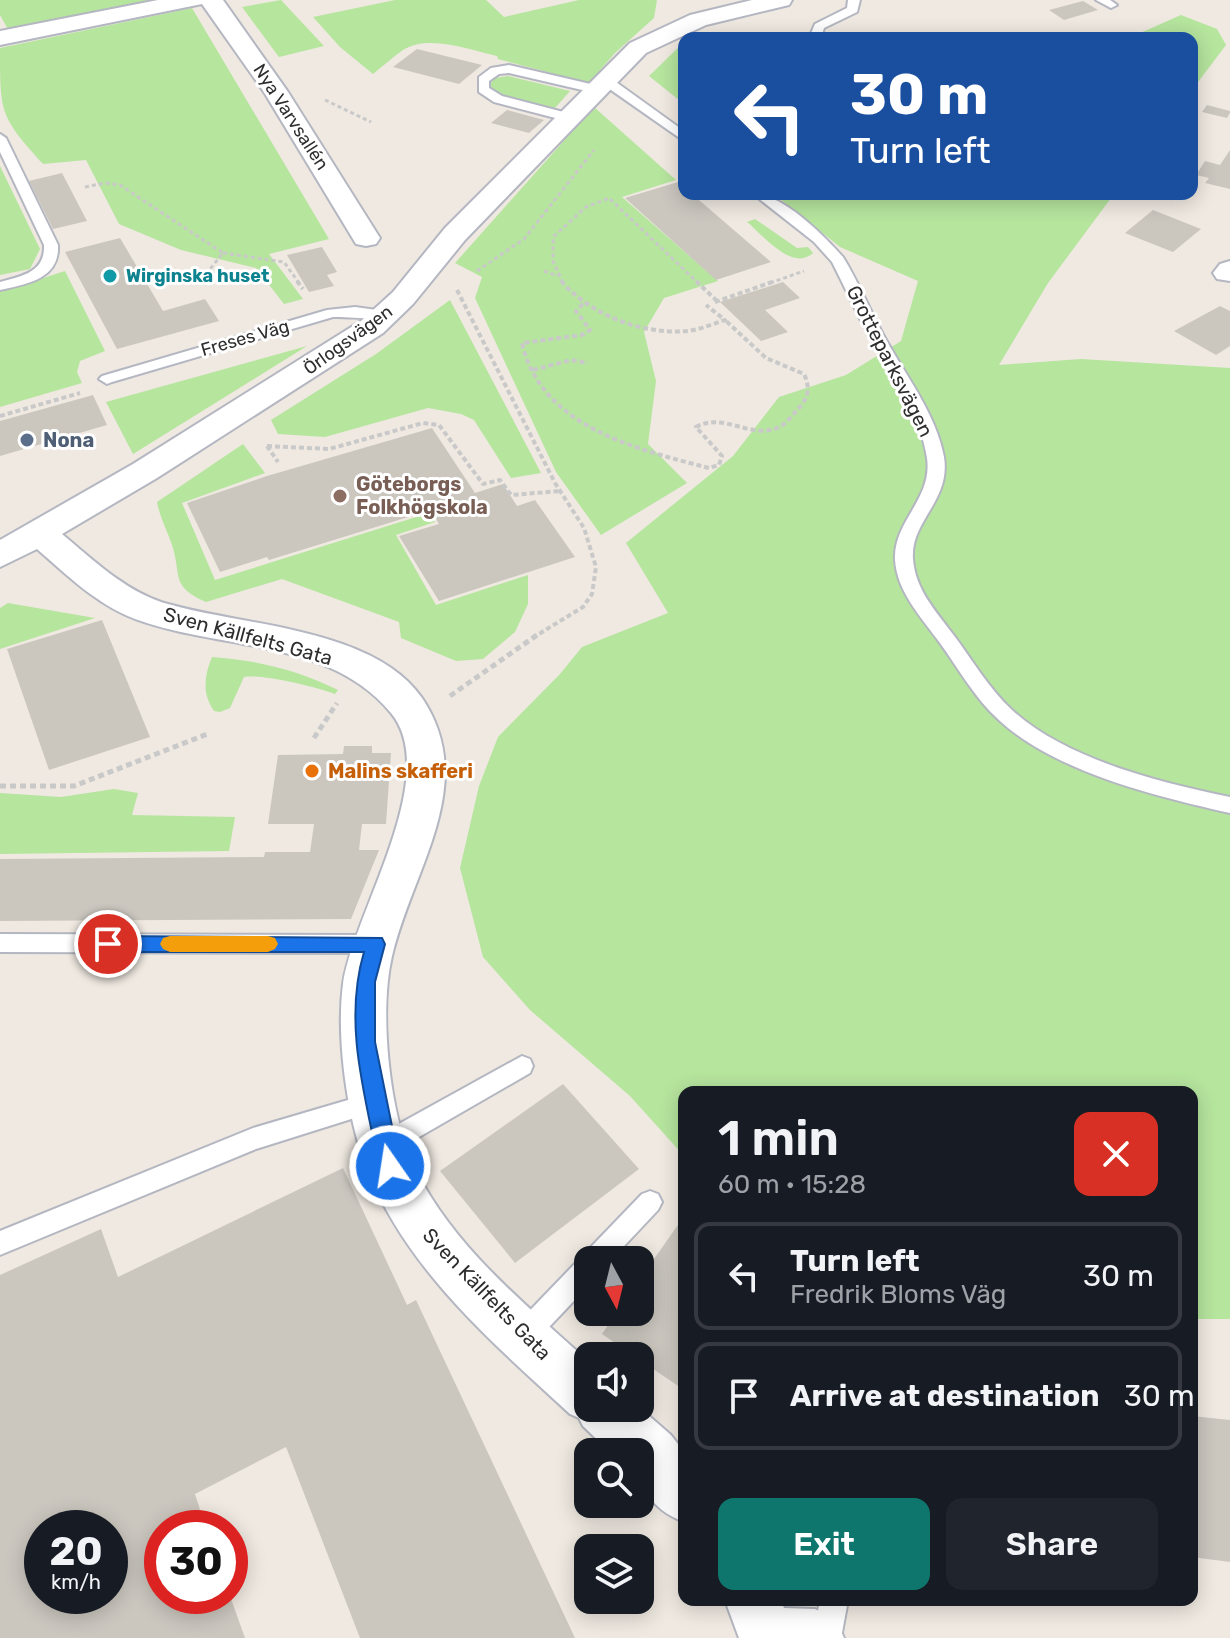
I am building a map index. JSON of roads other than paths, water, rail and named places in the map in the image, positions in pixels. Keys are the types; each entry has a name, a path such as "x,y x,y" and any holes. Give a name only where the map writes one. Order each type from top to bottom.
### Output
{"street":[{"path":"0,38 193,0"},
{"name":"Nya Varvsallén","path":"211,0 276,92 366,238"},
{"name":"Örlogsvägen","path":"0,555 145,471 347,345 403,298 455,234 638,48 678,27 711,15 781,0"},
{"name":"Sven Källfelts Gata","path":"37,531 102,584 148,610 252,633 340,659 388,687 416,719 426,761 424,787 414,835 365,982 365,1042 390,1166 415,1218 523,1336 574,1383"},
{"path":"617,1422 652,1454 678,1487"}],"lane":[{"path":"817,32 819,26 853,10 854,0"},
{"path":"567,117 498,99 483,89 483,80 495,71 509,69 600,85 678,133"},
{"path":"0,138 51,245 53,256 50,266 39,274 0,286"},
{"name":"Grotteparksvägen","path":"768,200 819,239 838,260 919,411 936,460 936,482 930,502 904,548 907,572 913,592 965,667 992,701 1017,725 1057,748 1124,774 1230,805"},
{"name":"Freses Väg","path":"107,379 334,313 355,311 384,315"},
{"path":"0,943 376,944"},
{"path":"385,1144 522,1066"},
{"path":"0,1243 253,1139 375,1102"},
{"path":"608,1246 650,1202"},
{"path":"523,1336 574,1283"},
{"path":"827,1638 833,1606"}],"place":[{"name":"Wirginska huset","path":"110,276"},
{"name":"Nona","path":"27,440"},
{"name":"Göteborgs Folkhögskola","path":"340,496"},
{"name":"Malins skafferi","path":"312,771"}]}
